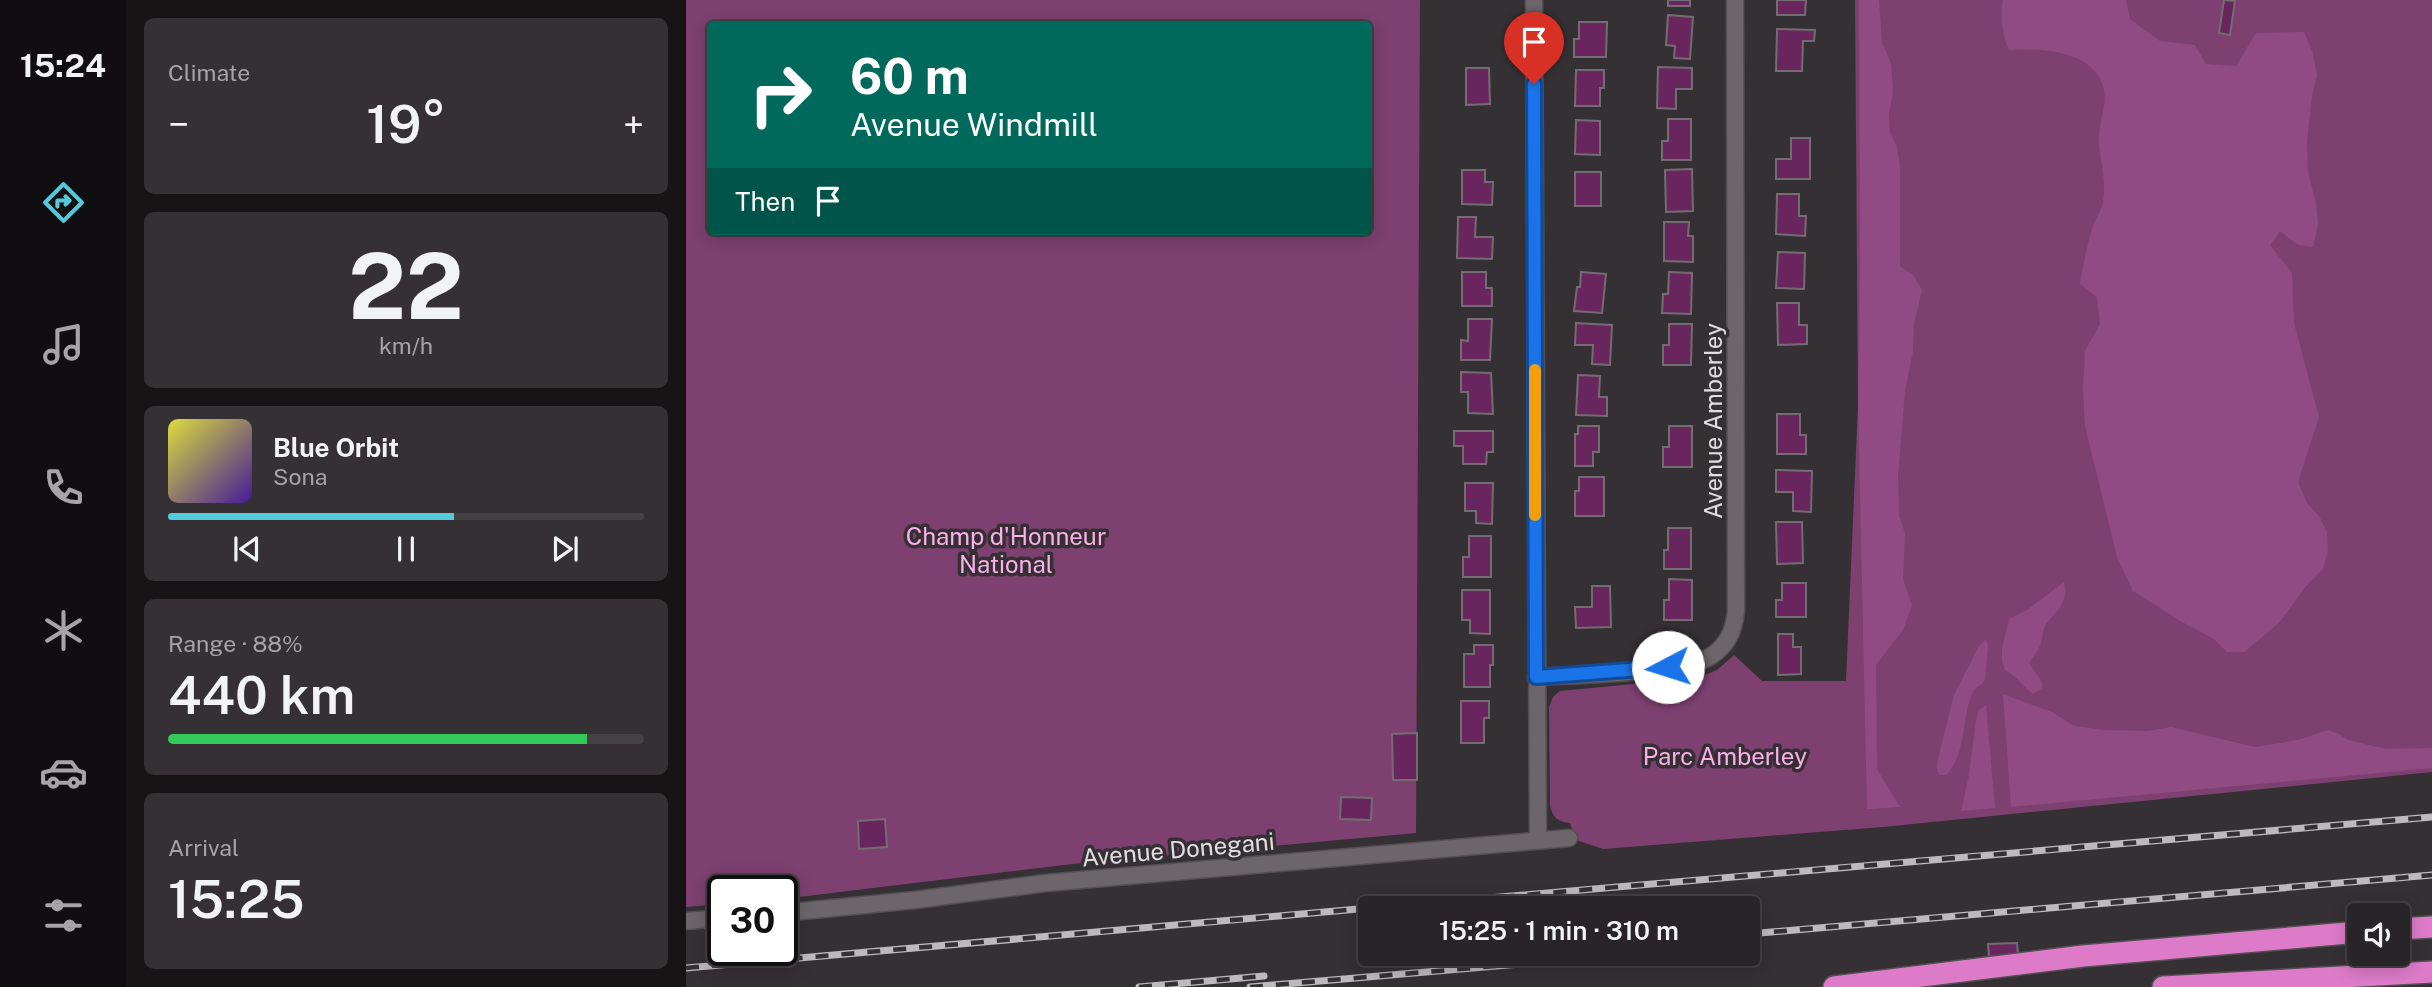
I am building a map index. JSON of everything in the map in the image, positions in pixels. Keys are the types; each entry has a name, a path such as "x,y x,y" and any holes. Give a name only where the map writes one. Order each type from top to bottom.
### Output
{"highway":[{"path":"2410,928 2432,927"},
{"path":"1833,987 2082,956 2347,933"},
{"path":"2163,987 2432,972"}],"street":[{"path":"1534,0 1538,840"},
{"name":"Avenue Amberley","path":"1536,677 1694,664 1719,650 1733,627 1735,0"},
{"name":"Avenue Donegani","path":"798,911 915,900 1046,883 1569,838"},
{"path":"686,921 707,919"}],"green space":[{"name":"Champ d'Honneur National","path":"686,0 1420,0 1416,833 1072,864 798,897 798,875 707,875 707,905 686,907"},
{"name":"Parc Amberley","path":"1855,0 2432,0 2432,772 1883,827 1603,849 1576,840 1570,823 1554,816 1550,805 1549,707 1553,697 1560,691 1697,678 1717,670 1734,655 1762,681 1846,681 1858,405"}],"shaded area":[{"path":"1859,0 1879,0 1882,43 1891,63 1893,93 1889,113 1890,133 1897,146 1900,166 1900,266 1913,275 1922,290 1914,324 1913,351 1905,391 1898,476 1899,516 1905,533 1903,579 1912,605 1903,630 1876,665 1877,769 1900,807 1867,809 1858,405"},
{"path":"2003,0 2126,0 2130,19 2160,41 2195,45 2206,64 2236,66 2256,33 2304,32 2313,53 2317,75 2307,141 2308,172 2316,203 2318,225 2313,247 2298,245 2280,231 2270,245 2292,273 2294,323 2319,417 2298,482 2307,503 2319,516 2327,532 2328,550 2323,569 2306,586 2279,623 2244,652 2227,652 2214,639 2133,591 2117,557 2085,426 2085,351 2100,324 2097,297 2080,284 2091,233 2103,202 2099,138 2104,90 2099,77 2079,59 2051,51 2009,50 2002,25"},
{"path":"2064,582 2063,601 2045,626 2040,646 2029,663 2042,682 2042,688 2033,694 2005,670 2002,661 2002,648 2009,619 2027,610"},
{"path":"1986,639 1988,646 1985,680 1974,690 1969,702 1961,746 1953,766 1946,775 1939,775 1938,759 1954,695 1979,646"},
{"path":"2003,694 2052,712 2074,726 2148,731 2171,727 2255,747 2298,740 2328,730 2348,740 2386,749 2432,748 2432,768 2011,807"},
{"path":"1986,705 1995,808 1961,811 1976,720 1979,710"}],"building":[{"path":"1668,0 1690,0 1690,6 1668,6"},
{"path":"1777,0 1806,0 1805,15 1777,15"},
{"path":"2224,0 2235,1 2230,35 2219,33"},
{"path":"1668,15 1693,17 1690,59 1674,58 1675,46 1666,45"},
{"path":"1579,22 1607,22 1606,57 1574,57 1574,39 1579,39"},
{"path":"1777,29 1815,30 1814,41 1803,41 1802,71 1776,71"},
{"path":"1658,67 1692,68 1692,89 1676,89 1676,109 1657,108"},
{"path":"1466,68 1489,68 1490,104 1466,105"},
{"path":"1576,70 1604,70 1600,106 1575,106"},
{"path":"1668,119 1691,119 1691,160 1662,160 1662,141 1668,141"},
{"path":"1576,120 1600,121 1600,155 1575,154"},
{"path":"1791,138 1810,138 1810,179 1776,179 1776,159 1791,159"},
{"path":"1692,169 1693,211 1666,212 1665,170"},
{"path":"1462,170 1485,170 1485,182 1493,182 1492,205 1462,204"},
{"path":"1575,172 1601,172 1601,206 1575,206"},
{"path":"1777,194 1799,194 1799,216 1806,216 1805,236 1776,234"},
{"path":"1458,217 1476,217 1475,237 1493,237 1492,259 1457,258"},
{"path":"1664,222 1689,222 1688,236 1693,236 1693,262 1664,261"},
{"path":"1778,252 1805,253 1804,289 1776,288"},
{"path":"1462,272 1486,272 1486,288 1492,288 1492,306 1462,306"},
{"path":"1581,272 1606,274 1602,313 1574,311"},
{"path":"1669,272 1692,273 1691,314 1662,313 1663,294 1668,294"},
{"path":"1777,303 1799,303 1799,325 1807,325 1807,344 1778,345"},
{"path":"1468,319 1492,319 1490,360 1461,360 1461,340 1468,341"},
{"path":"1576,323 1612,325 1610,365 1592,364 1593,345 1575,345"},
{"path":"1669,324 1692,324 1691,365 1663,365 1663,345 1669,345"},
{"path":"1461,372 1491,373 1493,414 1468,413 1468,392 1461,392"},
{"path":"1578,375 1600,376 1599,397 1607,397 1607,416 1576,415"},
{"path":"1777,414 1800,414 1800,435 1806,435 1806,454 1777,454"},
{"path":"1578,426 1599,426 1599,452 1593,452 1593,466 1575,466 1575,434 1578,434"},
{"path":"1669,426 1692,426 1692,467 1663,467 1663,447 1669,447"},
{"path":"1454,431 1493,431 1493,452 1487,452 1486,464 1463,464 1463,446 1454,446"},
{"path":"1776,470 1812,471 1811,512 1793,511 1793,492 1776,492"},
{"path":"1579,477 1604,477 1604,516 1575,516 1575,491 1579,491"},
{"path":"1465,483 1493,483 1492,524 1476,523 1476,511 1465,511"},
{"path":"1776,522 1802,522 1803,563 1777,564"},
{"path":"1668,528 1691,528 1691,569 1664,569 1664,550 1668,550"},
{"path":"1469,536 1491,536 1491,577 1463,577 1463,557 1469,557"},
{"path":"1669,579 1692,580 1692,620 1664,620 1664,600 1669,600"},
{"path":"1782,583 1806,583 1806,617 1776,617 1776,600 1782,600"},
{"path":"1592,586 1610,586 1611,627 1576,628 1575,607 1592,607"},
{"path":"1462,590 1490,590 1490,634 1470,633 1470,620 1462,620"},
{"path":"1778,634 1793,634 1793,647 1801,647 1801,674 1778,675"},
{"path":"1474,645 1493,645 1490,687 1464,687 1464,654 1474,654"},
{"path":"1461,701 1489,701 1489,718 1484,718 1484,743 1461,743"},
{"path":"1417,733 1417,780 1393,780 1392,734"},
{"path":"1341,797 1372,798 1371,820 1340,819"},
{"path":"885,819 887,847 859,849 858,821"},
{"path":"2017,943 2018,954 1989,957 1988,944"}],"railway":[{"path":"1512,896 2432,817"},
{"path":"1760,933 2432,875"},
{"path":"686,968 1358,909"},
{"path":"1250,987 1496,966"},
{"path":"1139,987 1264,976"}],"slow traffic":[{"path":"1535,370 1535,515"}],"route":[{"path":"1534,84 1536,677 1668,667"}]}
